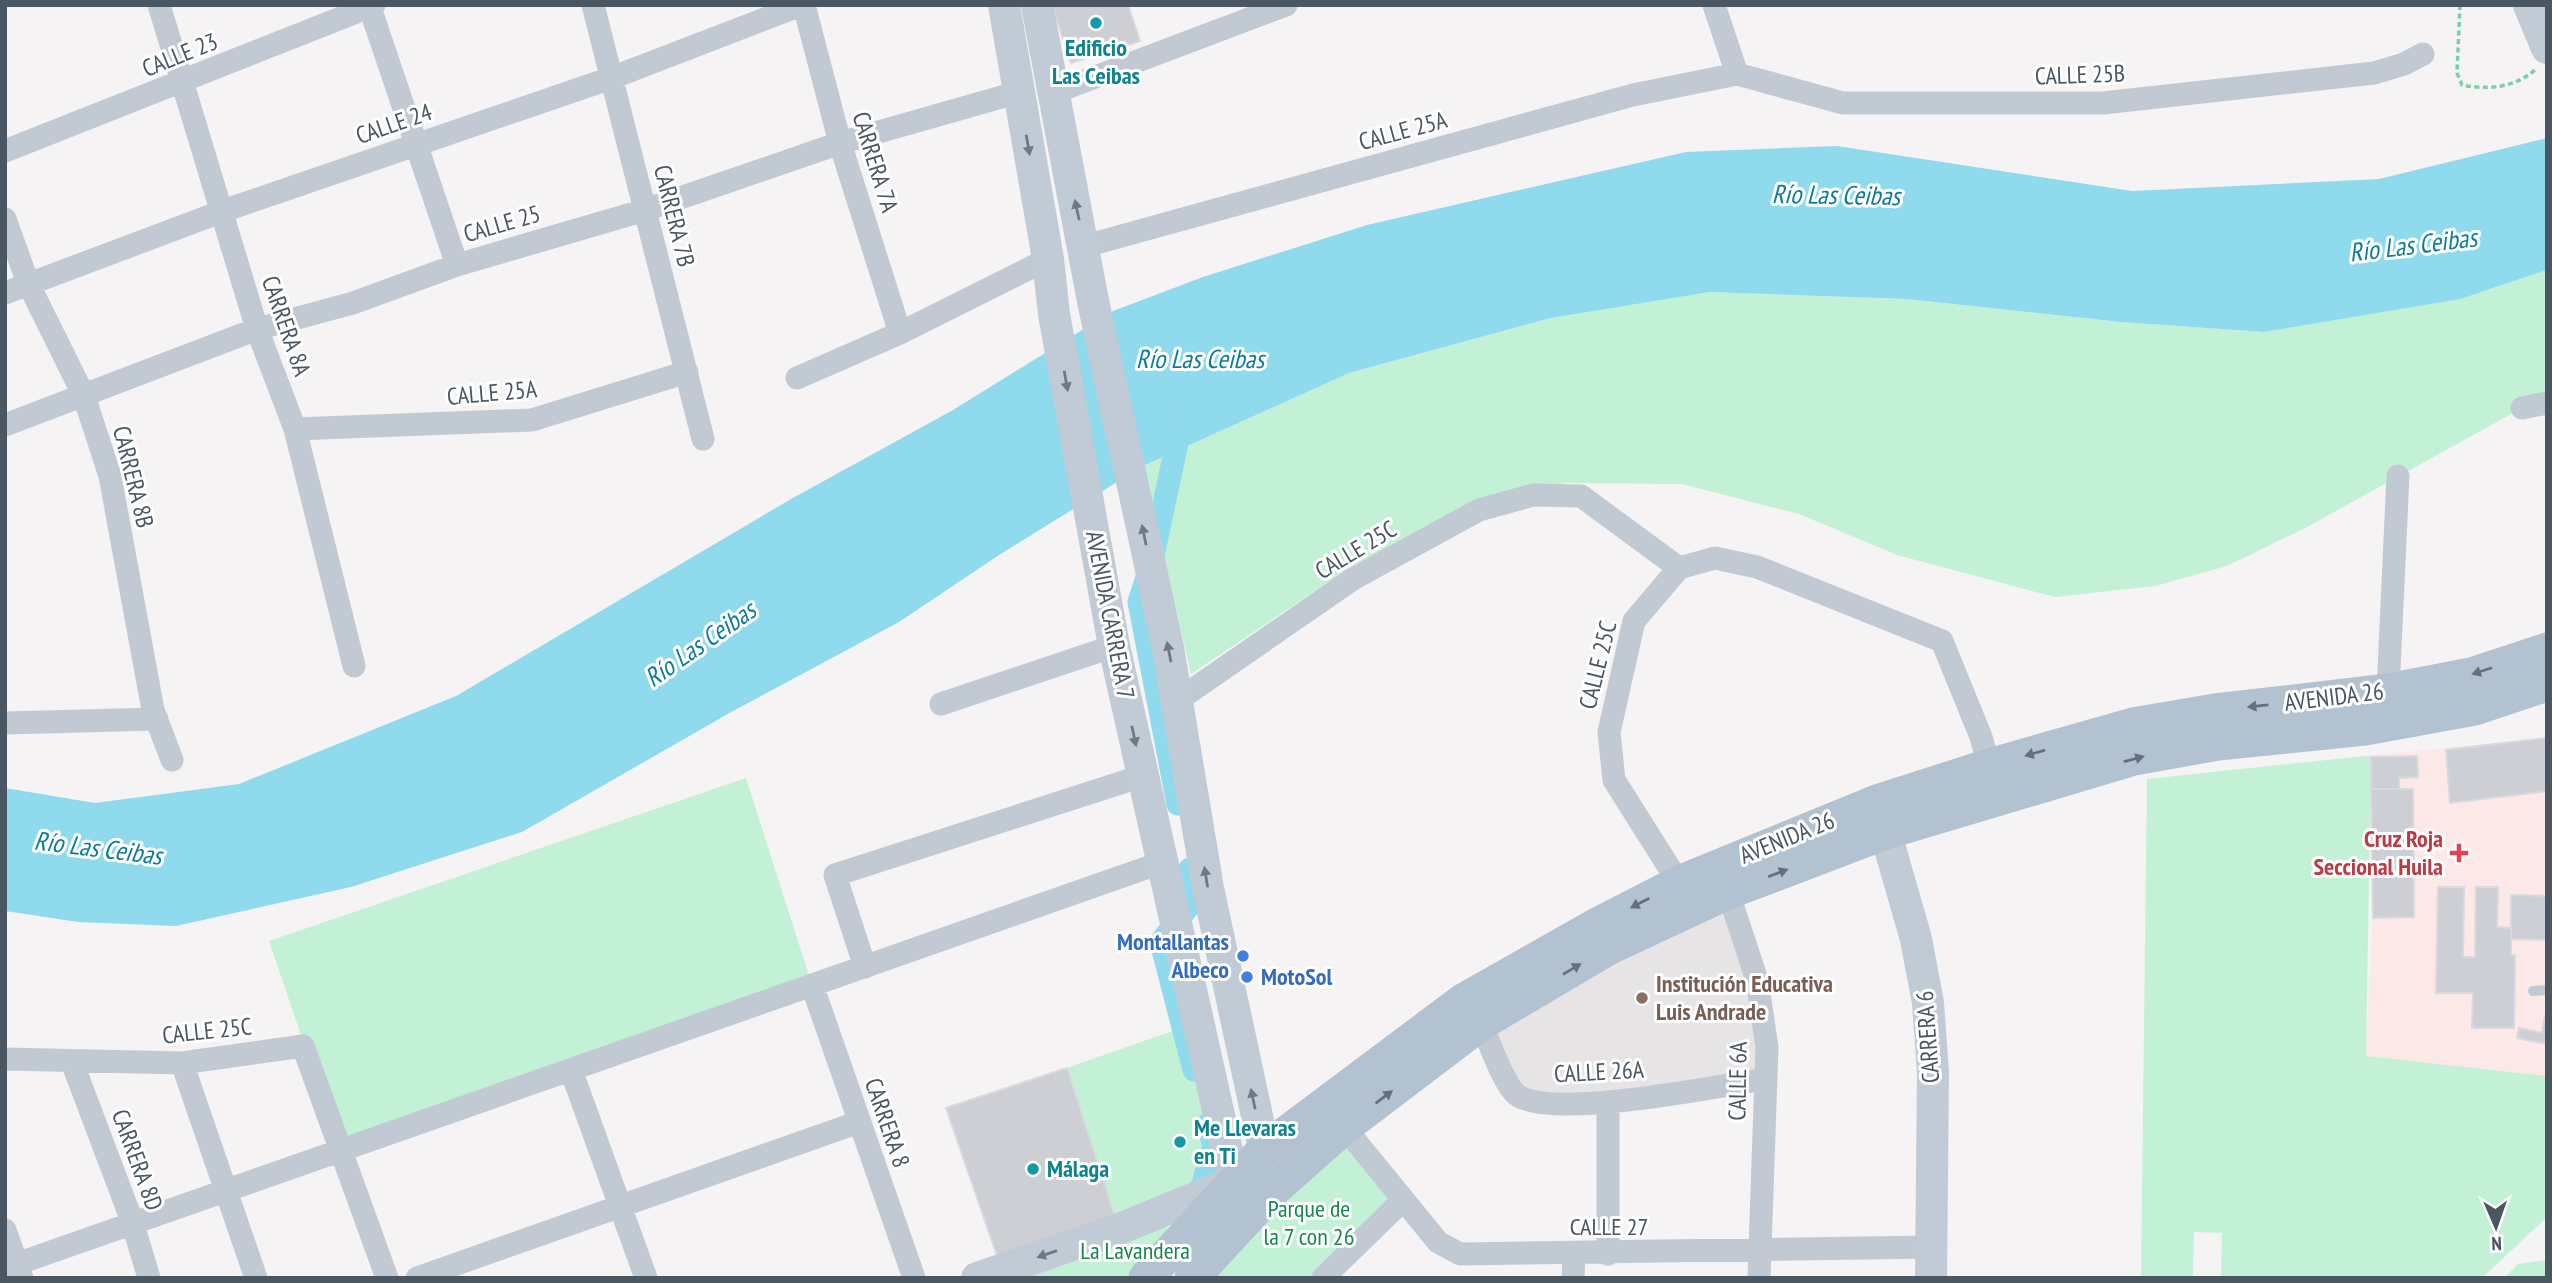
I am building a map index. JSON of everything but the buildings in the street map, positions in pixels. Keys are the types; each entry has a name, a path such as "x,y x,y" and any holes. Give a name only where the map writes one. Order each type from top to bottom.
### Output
{"main road":[{"name":"AVENIDA CARRERA 7","path":"1004,5 1048,259 1054,314 1114,646 1234,1182 1248,1219"},
{"name":"AVENIDA CARRERA 7","path":"1037,5 1093,301 1159,601 1208,888 1273,1190"},
{"name":"AVENIDA 26","path":"1192,1278 1273,1190 1344,1127 1481,1023 1608,948 1989,766 2172,717 2388,691 2471,675 2547,650"},
{"name":"AVENIDA 26","path":"1146,1278 1264,1150 1463,1001 1599,924 1679,883 1881,817 2155,754 2218,743 2365,728 2475,708 2547,684"},
{"name":"CARRERA 6","path":"1881,817 1916,939 1928,1003 1933,1073 1931,1262"},
{"path":"977,1278 1132,1225 1234,1182"}],"street":[{"name":"CARRERA 8A","path":"159,5 180,84 223,211 257,329 295,429 354,667"},
{"name":"CARRERA 7B","path":"593,5 614,78 703,439"},
{"name":"CALLE 24","path":"5,293 223,211 614,78 802,5"},
{"name":"CARRERA 7A","path":"802,5 840,143 900,333"},
{"path":"1053,93 1286,5"},
{"path":"1714,5 1737,74"},
{"name":"CALLE 23","path":"5,151 180,84 371,6"},
{"path":"371,6 457,265"},
{"name":"CALLE 25B","path":"1737,74 1843,103 2103,103 2374,72 2404,64 2423,54"},
{"name":"CALLE 25A","path":"1084,246 1633,95 1737,74"},
{"name":"CALLE 25","path":"5,425 257,329 353,303 457,265 645,210 840,143 1019,92"},
{"name":"CARRERA 8B","path":"5,219 28,283 84,396 110,476 157,719 172,760"},
{"path":"797,377 900,333 1048,259"},
{"name":"CALLE 25A","path":"295,429 532,420 687,372"},
{"path":"2522,408 2547,403"},
{"path":"2388,691 2398,476"},
{"name":"CALLE 25C","path":"1178,700 1353,579 1479,510 1533,495 1581,496 1679,568 1634,621 1609,732 1614,780 1679,883"},
{"path":"1679,568 1715,558 1757,567 1942,641 1981,737 1989,766"},
{"path":"941,704 1114,646"},
{"path":"5,723 157,719"},
{"path":"865,967 835,875 1142,776"},
{"path":"5,1230 15,1270 132,1221 1163,862"},
{"name":"CALLE 6A","path":"1728,892 1757,980 1767,1047 1759,1278"},
{"name":"CARRERA 8","path":"812,985 914,1278"},
{"name":"CALLE 26A","path":"1481,1023 1513,1092 1520,1097 1555,1103 1608,1102 1765,1079"},
{"name":"CALLE 25C","path":"5,1059 182,1063 303,1046 340,1150"},
{"name":"CARRERA 8D","path":"72,1062 132,1221 149,1278"},
{"path":"182,1063 256,1278"},
{"path":"571,1070 646,1278"},
{"path":"1608,1102 1608,1254"},
{"path":"417,1278 859,1122"},
{"name":"CALLE 27","path":"1344,1127 1438,1242 1460,1254 1760,1251 1931,1262"},
{"path":"340,1150 387,1278"},
{"path":"1323,1278 1402,1201"},
{"path":"1573,1278 1574,1254"}],"lane":[{"path":"2533,991 2547,990"}],"path":[{"path":"2460,5 2457,73 2462,85 2489,90 2526,77 2538,29"}],"shaded area":[{"name":"Cruz Roja Seccional Huila","path":"2547,738 2547,1076 2366,1057 2373,917 2371,757 2364,756"},
{"name":"Institución Educativa Luis Andrade","path":"1728,892 1744,936 1764,1079 1530,1100 1481,1023"}],"green space":[{"path":"2547,270 2547,403 2522,408 2307,527 2227,566 2155,586 2055,597 1897,555 1799,514 1682,484 1565,483 1504,492 1352,566 1191,674 1143,466 1349,373 1551,318 1710,292 1907,299 2121,322 2264,332 2482,292"},
{"path":"2371,757 2366,1056 2547,1076 2547,1217 2482,1278 2221,1278 2222,1233 2194,1232 2193,1278 2141,1278 2147,779"},
{"path":"746,778 812,985 340,1150 269,941"},
{"name":"La Lavandera","path":"1198,1022 1234,1182 1158,1215 1178,1243 1146,1278 1011,1278 1118,1229 1067,1068"},
{"name":"Parque de la 7 con 26","path":"1344,1127 1402,1201 1323,1278 1192,1278"},
{"path":"2547,1260 2547,1278 2504,1278 2518,1264"}],"water":[{"name":"Río Las Ceibas","path":"2547,138 2547,270 2460,299 2264,332 2121,322 1907,299 1710,292 1551,318 1349,373 1143,466 999,555 899,622 733,711 522,832 351,887 176,926 78,922 5,911 5,788 95,803 239,784 456,696 791,499 953,410 1113,311 1203,277 1367,225 1686,152 1837,146 2132,191 2379,179"}],"waterway":[{"path":"1178,804 1139,602 1151,565 1181,424"},
{"path":"1190,869 1195,898 1161,942 1194,1070"},
{"path":"1193,1203 1199,1197 1214,1146 1208,1124"}],"place":[{"name":"Edificio Las Ceibas","path":"1096,23"},
{"name":"Cruz Roja Seccional Huila","path":"2459,853"},
{"name":"Montallantas Albeco","path":"1243,956"},
{"name":"MotoSol","path":"1247,977"},
{"name":"Institución Educativa Luis Andrade","path":"1642,998"},
{"name":"Me Llevaras en Ti","path":"1180,1142"},
{"name":"Málaga","path":"1033,1169"}]}
